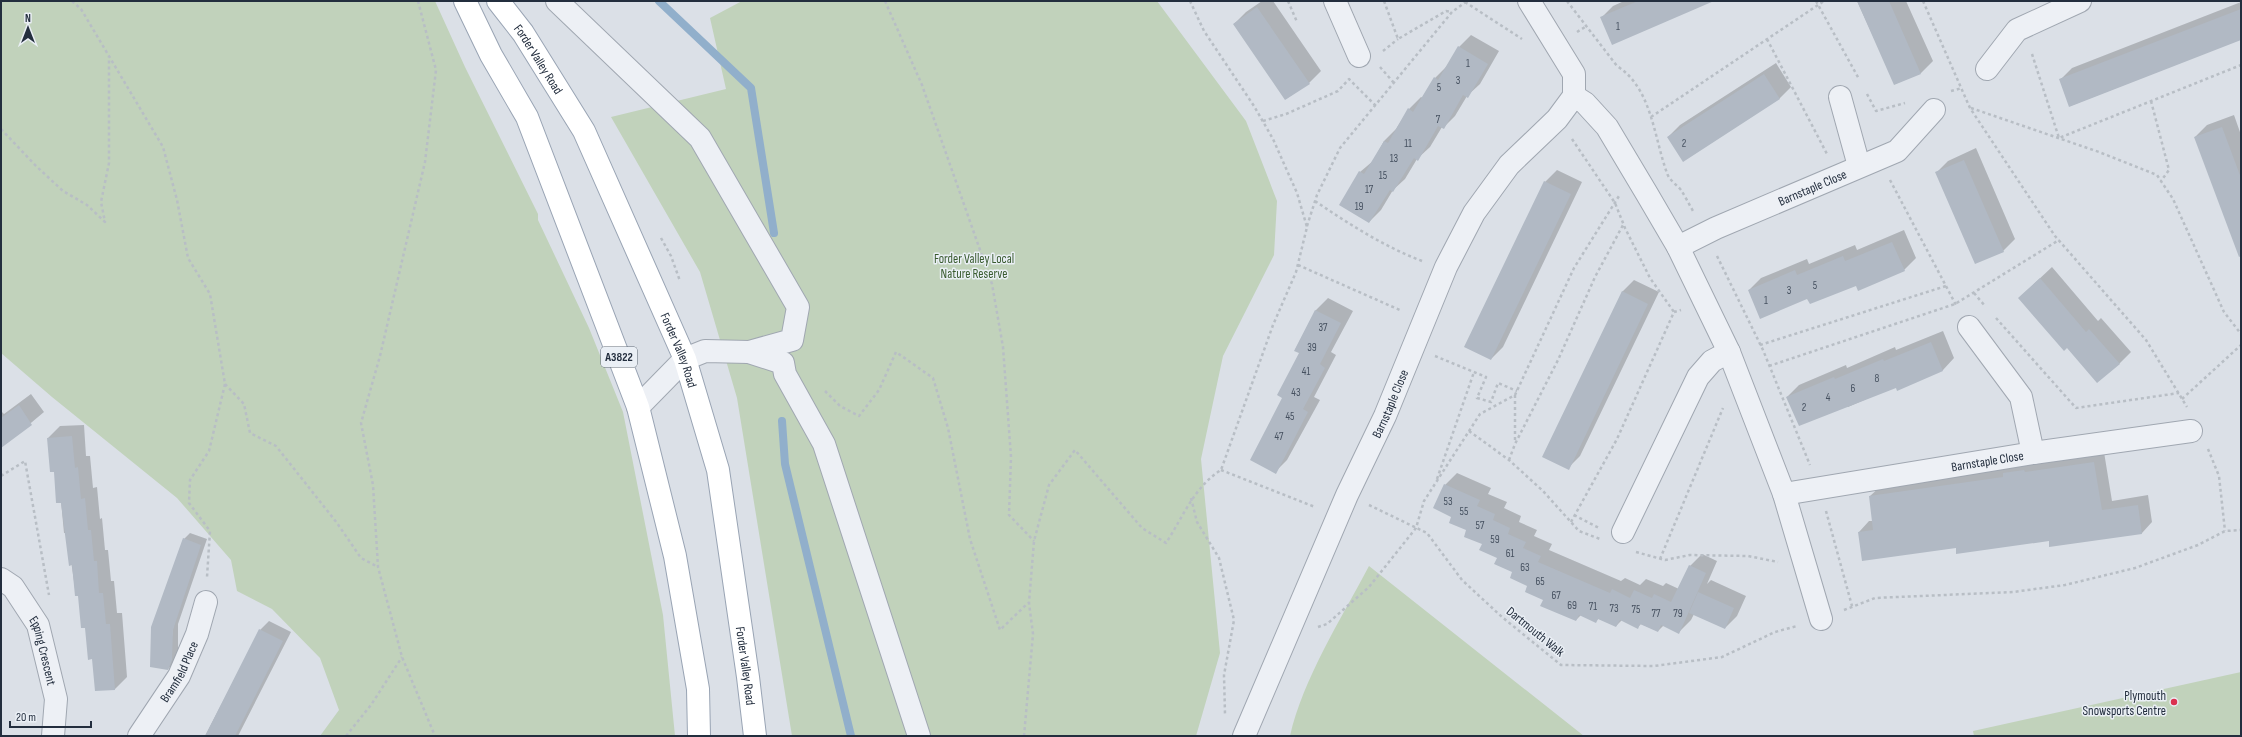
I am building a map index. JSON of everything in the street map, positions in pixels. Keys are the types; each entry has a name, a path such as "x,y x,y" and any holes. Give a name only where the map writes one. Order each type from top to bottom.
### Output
{"main road":[{"name":"A3822","path":"464,1 491,54 527,117 638,407 675,556 698,689 699,736"},
{"name":"Forder Valley Road","path":"498,1 523,33 584,131 685,358 718,470 748,676 755,736"}],"street":[{"path":"556,1 700,138 798,307 792,340 749,352"},
{"path":"1335,1 1359,56"},
{"path":"1529,1 1574,74 1574,96 1585,102 1607,127 1634,171 1678,247 1729,352 1784,494 1821,619"},
{"path":"1987,70 2017,30 2080,1"},
{"name":"Barnstaple Close","path":"1244,736 1347,495 1385,416 1445,270 1474,213 1509,165 1557,119 1574,96"},
{"path":"1840,97 1869,162"},
{"name":"Barnstaple Close","path":"1678,247 1716,228 1897,151 1934,110"},
{"path":"1969,327 2021,397 2033,453"},
{"path":"638,407 685,358 705,351 749,352 783,363 785,374 824,444 919,736"},
{"path":"1623,532 1698,377 1712,361 1729,352"},
{"name":"Barnstaple Close","path":"1784,494 2195,428"},
{"name":"Epping Crescent","path":"1,579 13,587 38,625 56,699 53,736"},
{"name":"Bramfield Place","path":"139,736 179,676 197,634 206,602"}],"path":[{"path":"72,1 81,9 110,55 163,147 177,200 188,258 210,294 225,384 208,451 190,480 189,504 210,531 206,602"},
{"path":"418,1 436,70 425,162 380,356 361,423 373,485 378,567 402,657 435,736"},
{"path":"885,1 922,85 992,284 1003,347 1011,457 1009,515 1034,541"},
{"path":"1191,1 1204,31 1263,121 1297,193 1307,227"},
{"path":"1288,1 1297,22"},
{"path":"1384,1 1398,39 1446,11 1452,12"},
{"path":"1024,736 1033,634 1029,603 1034,541 1049,485 1075,450 1142,528 1166,543 1183,517 1191,498 1211,475 1221,470 1273,325 1298,265 1315,201 1340,148 1452,12 1467,1"},
{"path":"1652,118 1767,39 1817,2 1824,1"},
{"path":"1922,1 1970,108 2059,240 2146,340 2182,399 2219,476 2225,531 2241,530"},
{"path":"1817,2 1862,84"},
{"path":"2023,26 2059,138"},
{"path":"1767,39 1838,176"},
{"path":"1,129 36,166 63,191 87,205 105,222 101,202 109,163 110,55"},
{"path":"2059,138 2241,65"},
{"path":"1263,121 1286,114 1338,91 1349,79 1376,106"},
{"path":"1947,92 1962,88"},
{"path":"1865,91 1876,111 1912,101"},
{"path":"2151,101 2169,170 2161,181"},
{"path":"1970,108 2059,138 2157,175 2173,199 2224,312 2241,334"},
{"path":"1557,119 1615,203 1623,225 1650,278 1674,312"},
{"path":"1869,162 1946,286 1955,304"},
{"path":"1286,636 1327,624 1369,587 1416,528 1424,501 1480,414 1514,395 1517,391 1574,268 1634,171"},
{"path":"1315,201 1344,221 1397,252 1445,270"},
{"path":"1509,460 1515,444 1558,360 1595,277 1623,225"},
{"path":"1769,366 1955,304 2059,240"},
{"path":"1298,265 1346,288 1424,320"},
{"path":"1760,345 1946,286"},
{"path":"1974,293 1989,310"},
{"path":"1571,522 1617,439 1674,312 1705,303"},
{"path":"1994,316 2076,408 2178,393"},
{"path":"2182,399 2241,344"},
{"path":"1414,347 1486,377 1477,398 1491,402 1498,383 1517,391"},
{"path":"824,390 840,406 859,416 879,390 896,352 933,378 948,428 970,539 1000,630 1029,603"},
{"path":"1435,484 1474,372"},
{"path":"1660,559 1738,374"},
{"path":"225,384 244,404 250,433 276,446 336,522 361,558 378,567"},
{"path":"1514,395 1515,444"},
{"path":"1,476 25,461 50,598"},
{"path":"1221,470 1338,517"},
{"name":"Dartmouth Walk","path":"1347,495 1427,533 1462,580 1502,617 1561,665 1654,666 1722,657 1775,632 1821,619 1875,598 2013,592 2065,585 2135,568 2198,545 2225,531"},
{"path":"1191,498 1197,522 1219,558 1234,620 1224,675 1225,717"},
{"path":"346,736 371,705 402,657"}],"green space":[{"path":"1,1 435,1 465,67 538,214 538,220 589,328 623,412 663,615 675,736 320,736 339,710 320,658 272,609 237,591 231,560 177,498 52,397 1,353"},
{"name":"Forder Valley Local Nature Reserve","path":"742,1 1157,1 1246,121 1277,201 1274,255 1223,356 1201,459 1220,653 1196,736 792,736 737,398 700,272 611,117 726,89 710,18"},
{"path":"1369,566 1584,736 1290,736 1296,715 1313,671"},
{"name":"Plymouth Snowsports Centre","path":"2241,672 2241,736 1974,736 1973,731"}],"building":[{"path":"1638,1 1714,1 1612,45 1600,17"},
{"path":"1857,1 1889,1 1921,74 1894,85"},
{"path":"1257,7 1310,84 1285,100 1233,24"},
{"path":"2241,9 2241,40 2069,107 2059,79"},
{"path":"1458,46 1488,64 1468,98 1463,95 1444,129 1438,126 1418,161 1414,158 1393,192 1390,190 1369,223 1339,205 1359,171 1364,174 1384,141 1388,143 1408,108 1413,112 1434,77 1438,80"},
{"path":"1764,74 1780,99 1683,162 1667,137"},
{"path":"2222,127 2241,178 2241,256 2239,257 2194,137"},
{"path":"1964,160 2004,252 1975,264 1935,172"},
{"path":"1544,181 1571,194 1491,360 1464,347"},
{"path":"1892,242 1905,271 1858,291 1856,286 1810,304 1807,299 1760,319 1748,290 1795,270 1797,275 1843,256 1845,261"},
{"path":"2040,278 2086,332 2089,329 2120,364 2097,383 2067,348 2064,351 2018,298"},
{"path":"1622,291 1648,304 1569,470 1542,457"},
{"path":"1315,310 1341,323 1320,364 1325,368 1303,409 1308,412 1276,474 1250,460 1282,398 1277,395 1299,353 1294,351"},
{"path":"1931,342 1943,371 1897,391 1896,388 1799,426 1786,397 1834,377 1835,379 1883,359 1884,361"},
{"path":"19,405 32,425 1,448 1,418"},
{"path":"72,436 75,468 78,467 81,499 85,498 88,530 91,530 94,561 97,561 99,593 103,593 106,624 110,624 115,690 95,691 92,659 88,660 85,628 81,628 78,596 75,596 72,565 69,566 61,503 56,503 54,472 50,472 47,438"},
{"path":"2094,462 2102,510 2138,505 2142,534 2049,547 2049,541 1956,554 1956,548 1862,561 1858,532 1873,530 1869,496 2003,477 2003,473 2024,470 2025,472"},
{"path":"1444,484 1480,500 1477,506 1495,514 1493,520 1510,528 1508,534 1526,542 1523,548 1541,556 1538,562 1610,593 1612,589 1630,598 1634,590 1652,598 1654,594 1671,602 1689,565 1706,573 1679,634 1661,625 1658,632 1640,624 1638,629 1620,620 1616,627 1598,619 1596,623 1579,615 1576,621 1540,606 1543,600 1525,592 1527,586 1510,578 1512,572 1494,564 1497,558 1479,550 1482,544 1464,537 1466,530 1449,523 1451,517 1433,508"},
{"path":"183,538 201,545 173,630 172,660 168,670 150,667 151,627"},
{"path":"1698,592 1734,608 1725,629 1689,613"},
{"path":"259,629 283,641 235,736 205,736"}],"waterway":[{"path":"659,1 751,88 774,233"},
{"path":"782,421 785,464 851,736"}],"place":[{"name":"Plymouth Snowsports Centre","path":"2174,702"}]}
